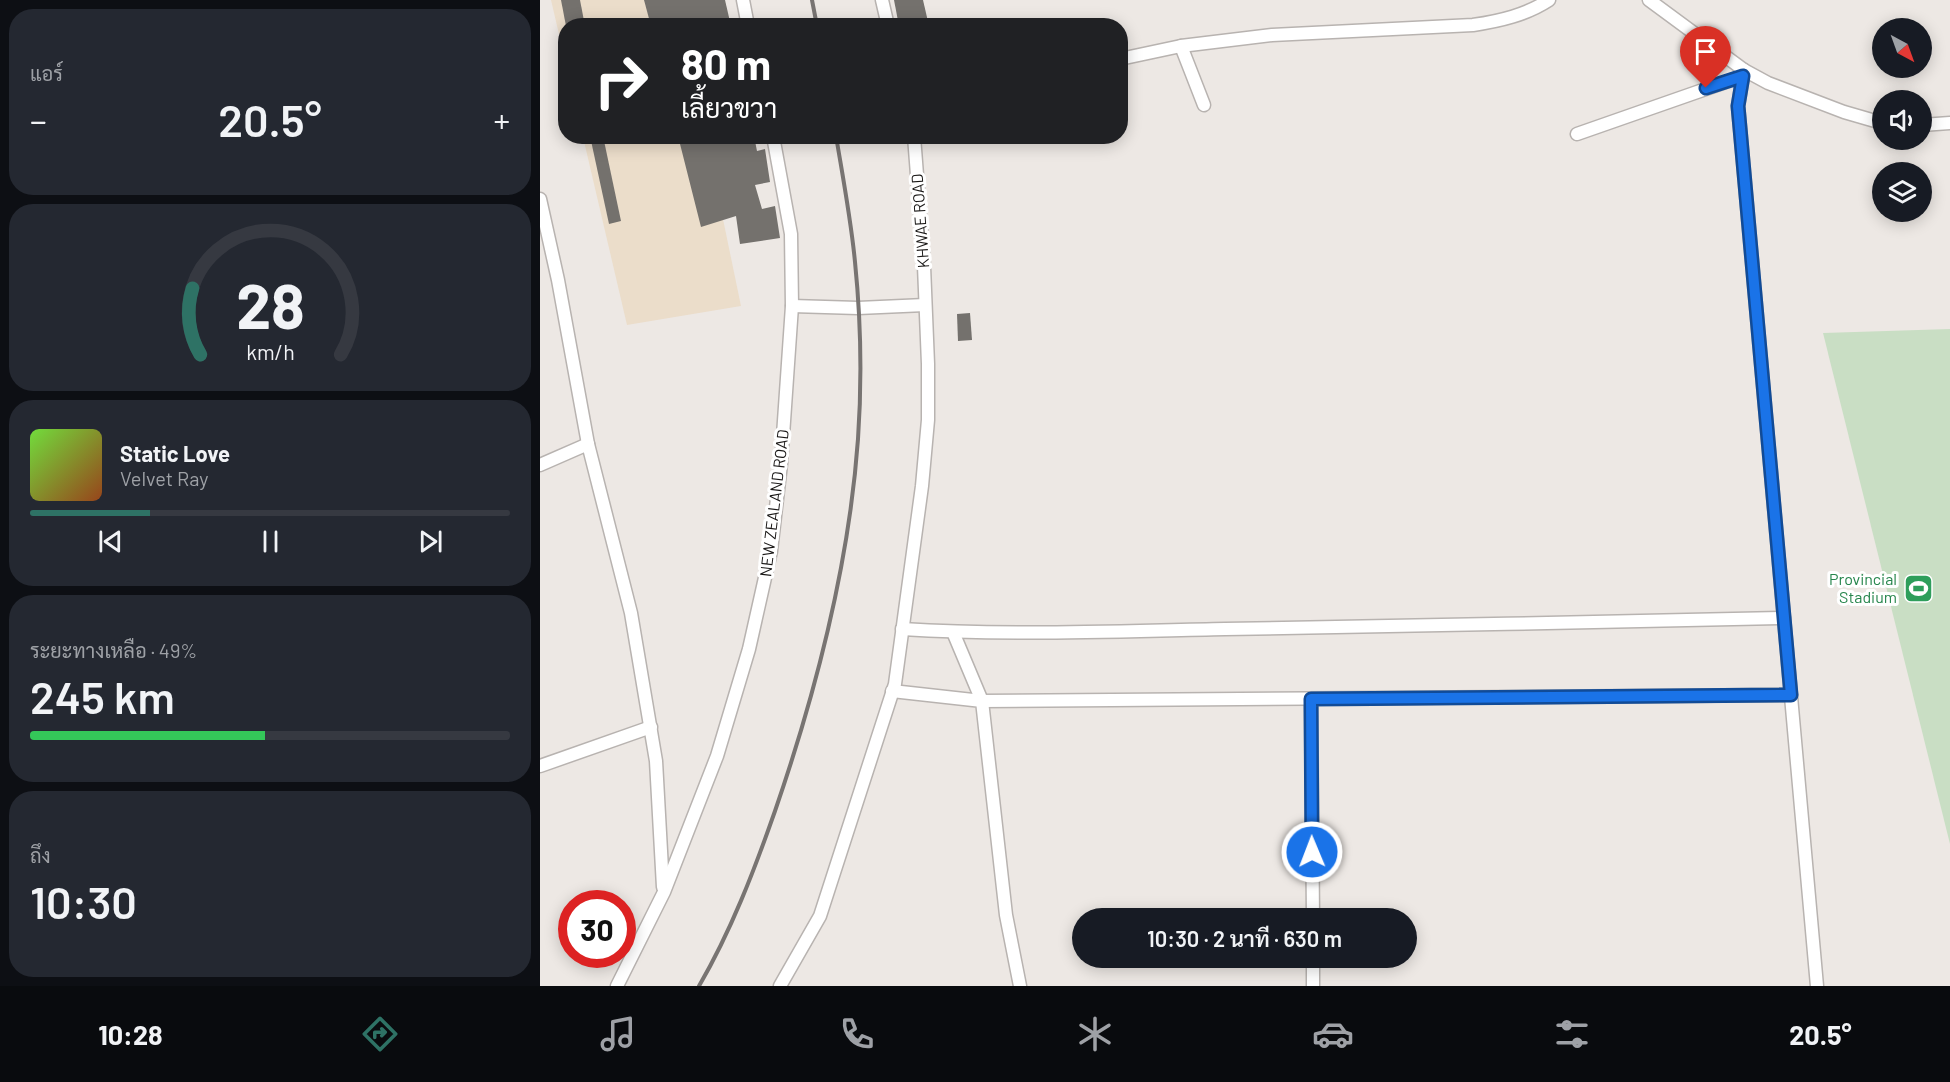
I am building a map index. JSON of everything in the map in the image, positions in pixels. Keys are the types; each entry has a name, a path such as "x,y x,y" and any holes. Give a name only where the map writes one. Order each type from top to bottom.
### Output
{"street":[{"path":"743,0 746,18"},
{"path":"882,0 886,18"},
{"path":"1128,57 1181,46 1272,35 1473,26 1503,21 1550,0"},
{"path":"1649,0 1743,73 1844,112 1872,120"},
{"path":"1181,46 1204,105"},
{"path":"1576,134 1743,73"},
{"path":"1743,73 1738,106 1817,986"},
{"path":"1932,124 1950,123"},
{"name":"NEW ZEALAND ROAD","path":"617,986 664,892 717,756 749,650 771,550 782,452 792,306 791,234 775,144"},
{"name":"KHWAE ROAD","path":"780,986 820,916 892,691 902,629 922,486 928,420 924,266 915,144"},
{"path":"540,198 558,280 588,444 631,613 656,761 664,892"},
{"path":"792,306 858,308 925,305"},
{"path":"540,465 588,444"},
{"path":"902,629 953,633 1784,618"},
{"path":"953,633 982,701 1006,915 1020,986"},
{"path":"892,691 982,701 1791,695"},
{"path":"1311,699 1313,908"},
{"path":"540,766 651,727"},
{"path":"1313,968 1313,986"}],"shaded area":[{"path":"551,0 679,0 683,18 558,18 558,30"},
{"path":"585,144 707,144 741,306 627,325"}],"green space":[{"name":"Provincial Stadium","path":"1950,329 1950,844 1823,333"}],"building":[{"path":"561,0 580,0 583,18 564,18"},
{"path":"644,0 725,0 729,18 649,18"},
{"path":"894,0 923,0 927,18 897,18"},
{"path":"592,144 605,144 621,221 609,224"},
{"path":"680,144 756,144 757,151 765,149 770,182 755,185 762,209 775,206 780,238 740,244 736,216 701,227"},
{"path":"970,313 972,340 958,341 957,314"}],"railway":[{"path":"812,0 815,18"},
{"path":"699,986 741,900 790,766 817,674 839,581 847,534 858,439 860,329 853,246 837,144"}],"place":[{"name":"Provincial Stadium","path":"1918,588"}],"route":[{"path":"1312,852 1311,699 1791,695 1738,106 1743,76 1706,88"}]}
